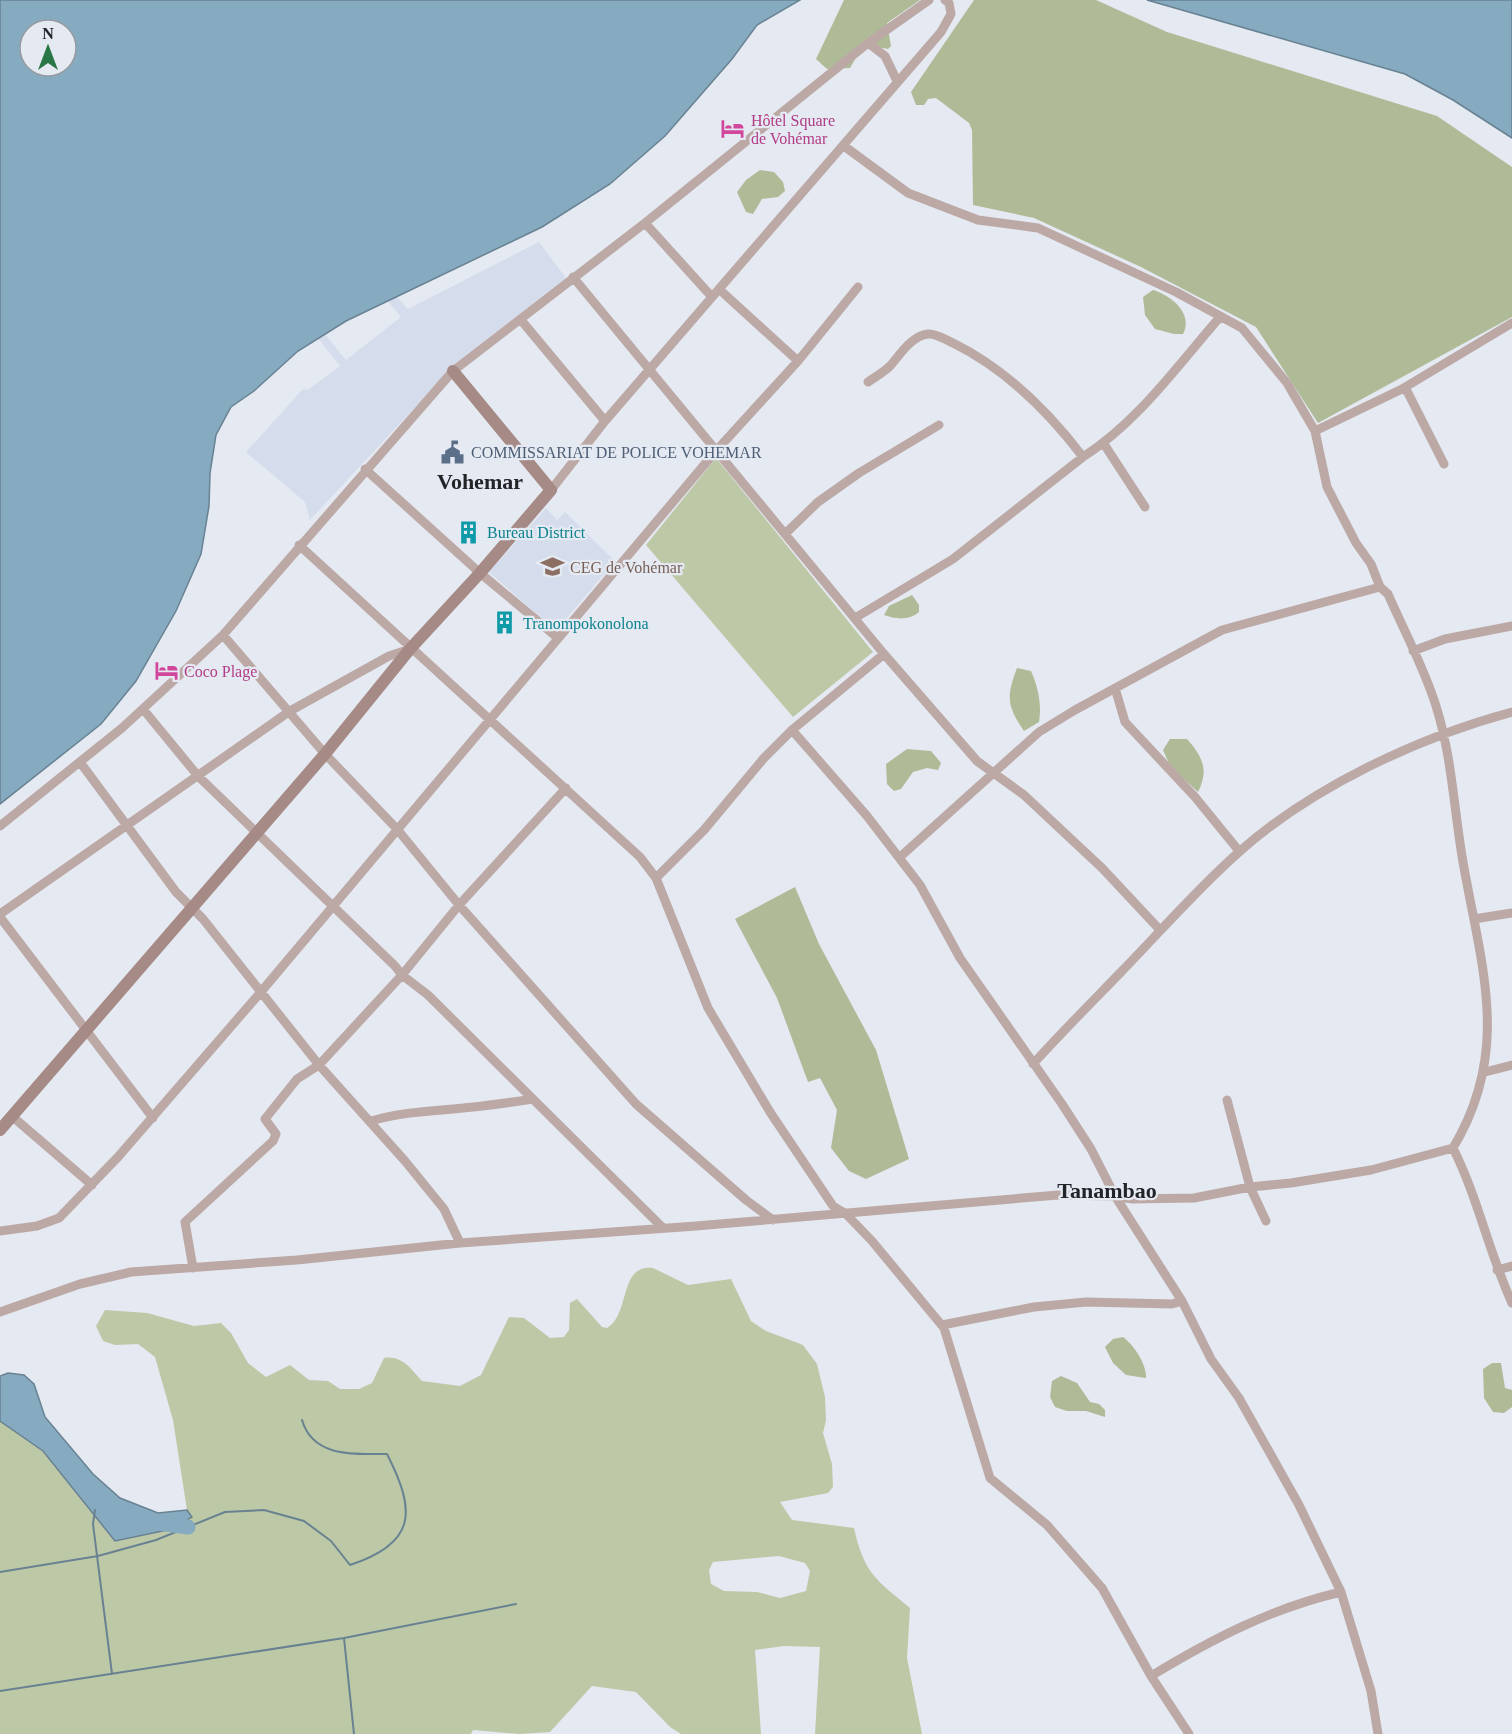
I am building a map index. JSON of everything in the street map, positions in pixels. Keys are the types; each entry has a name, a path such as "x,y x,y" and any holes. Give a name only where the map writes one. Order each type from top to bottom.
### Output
{"street":[{"path":"0,826 143,709 223,635 298,545 453,370 645,224 868,43 929,0"},
{"path":"0,1130 325,754 410,649 480,573 605,421 941,32 951,15 949,3 945,0"},
{"path":"868,43 885,56 897,81"},
{"path":"0,1312 80,1284 131,1272 1058,1195 1115,1196 1132,1199 1194,1197 1361,1172 1453,1148 1479,1095 1485,1072 1489,1036 1484,976 1442,733 1426,675 1388,594 1380,587 1371,564 1356,543 1328,487 1315,432 1287,383 1260,347 1242,328 1176,292 1038,228 978,220 908,193 844,146"},
{"path":"645,224 716,293 798,361"},
{"path":"573,277 715,452 976,761 1024,795 1093,860 1160,930"},
{"path":"0,1230 37,1226 59,1218 153,1118 715,452 798,361 858,287"},
{"path":"855,618 953,559 1083,457 1104,444 1132,417 1220,317"},
{"path":"521,320 605,421"},
{"path":"1315,432 1402,388 1512,323"},
{"path":"868,382 888,368 904,348 918,338 928,334 940,337 981,358 1031,398 1058,425 1083,457"},
{"path":"453,370 550,490"},
{"path":"1402,388 1407,391 1444,464"},
{"path":"784,534 818,502 859,473 939,425"},
{"path":"1104,444 1145,507"},
{"path":"365,469 480,573 558,638"},
{"path":"298,545 633,850 656,878 708,1008 770,1112 833,1206 846,1214 942,1324 990,1478 1047,1526 1102,1588 1151,1676 1189,1734"},
{"path":"900,857 1040,732 1115,688 1222,630 1380,587"},
{"path":"1413,651 1445,639 1512,626"},
{"path":"223,635 325,754 397,829 459,905 636,1104 746,1200 773,1220"},
{"path":"153,1118 0,916 290,711 389,656 410,649"},
{"path":"656,878 704,830 764,758 792,730 884,654"},
{"path":"1115,688 1125,722 1195,797 1239,851"},
{"path":"143,709 198,776 257,831 402,975 428,995 663,1228"},
{"path":"1032,1064 1239,851 1302,805 1395,753 1442,733 1512,712"},
{"path":"792,730 900,857 920,885 960,958 1086,1140 1115,1196 1182,1301 1211,1359 1239,1398 1299,1505 1341,1592 1371,1690 1378,1734"},
{"path":"80,762 176,892 191,907 260,993 267,998 319,1065 371,1121 444,1209 460,1243"},
{"path":"193,1268 185,1222 273,1141 276,1134 265,1119 297,1079 319,1065 402,975 459,905 566,788"},
{"path":"1474,919 1512,913"},
{"path":"1485,1072 1512,1065"},
{"path":"371,1121 394,1114 533,1099"},
{"path":"1227,1100 1250,1187 1266,1221"},
{"path":"13,1117 92,1185"},
{"path":"1453,1148 1468,1178 1497,1270 1512,1303"},
{"path":"1497,1270 1512,1266"},
{"path":"942,1324 1034,1307 1086,1302 1172,1304 1182,1301"},
{"path":"1151,1676 1211,1639 1256,1619 1303,1601 1341,1592"}],"shaded area":[{"path":"539,242 566,278 457,362 310,520 305,502 246,452 302,390 309,389 340,366 313,332 385,284 408,309","holes":["378,289 401,317 346,360 320,328"]},
{"name":"CEG de Vohémar","path":"546,508 557,520 565,512 615,561 556,631 489,572"}],"green space":[{"path":"844,0 920,0 887,23 891,46 888,49 878,47 868,37 850,68 827,69 816,59"},
{"path":"974,0 1096,0 1167,32 1437,116 1512,167 1512,317 1318,423 1256,327 1141,267 1034,218 973,205 972,130 969,123 936,98 928,99 924,105 916,105 911,92"},
{"path":"760,170 774,172 783,182 785,191 778,197 762,199 753,214 746,212 737,192 746,180"},
{"path":"1153,290 1173,301 1183,312 1186,326 1183,334 1155,329 1145,315 1143,297"},
{"path":"716,458 873,652 793,717 646,545"},
{"path":"912,595 919,605 919,612 915,615 902,618 884,615 889,606"},
{"path":"1017,668 1031,671 1040,702 1039,722 1024,731 1014,715 1010,701 1011,687"},
{"path":"1170,739 1187,739 1197,752 1204,770 1198,792 1170,766 1163,750"},
{"path":"907,749 931,751 941,763 938,770 927,768 913,772 901,789 894,791 887,784 886,764"},
{"path":"795,887 819,944 876,1050 909,1159 866,1179 849,1171 831,1148 837,1110 820,1078 808,1082 777,998 735,919"},
{"path":"653,1268 688,1285 731,1279 751,1321 766,1331 803,1345 817,1364 825,1397 826,1420 823,1433 832,1464 833,1487 828,1493 780,1502 792,1520 854,1528 867,1566 888,1590 910,1608 907,1658 922,1734 815,1734 820,1647 784,1646 755,1650 761,1734 681,1734 670,1727 636,1692 592,1686 550,1732 520,1734 473,1730 471,1734 0,1734 0,1421 43,1451 116,1541 172,1529 192,1516 187,1510 173,1420 155,1357 138,1344 115,1345 103,1341 96,1326 105,1310 147,1313 194,1326 221,1323 231,1333 248,1363 266,1377 290,1365 309,1380 328,1381 340,1389 359,1389 372,1383 384,1358 390,1358 406,1364 422,1381 460,1386 481,1375 509,1317 524,1318 550,1338 564,1337 569,1330 570,1303 577,1299 602,1327 607,1328 619,1312 629,1282 634,1274 642,1269","holes":["779,1556 805,1563 810,1571 806,1591 780,1598 757,1592 724,1591 711,1584 709,1570 713,1562"]},
{"path":"1123,1337 1139,1356 1146,1378 1126,1375 1113,1363 1105,1347 1113,1339"},
{"path":"1492,1363 1501,1363 1505,1388 1512,1390 1512,1407 1504,1413 1493,1412 1484,1398 1483,1369"},
{"path":"1061,1376 1077,1383 1090,1402 1099,1404 1105,1410 1105,1417 1086,1411 1067,1411 1055,1407 1050,1397 1052,1381"}],"water":[{"path":"0,0 800,0 757,25 732,59 665,136 610,184 542,227 346,321 298,351 254,391 231,407 216,435 210,473 209,506 201,554 176,611 136,681 101,724 0,804"},
{"path":"1147,0 1512,0 1512,138 1453,100 1405,74"},
{"path":"8,1373 24,1375 34,1384 45,1417 93,1474 120,1498 158,1513 187,1510 192,1517 172,1529 115,1541 43,1451 0,1421 0,1376"}],"waterway":[{"path":"0,1572 98,1556 156,1540 225,1512 264,1510 304,1521 331,1541 350,1565 372,1556 388,1546 399,1535 404,1523 406,1508 403,1492 387,1454 349,1453 325,1447 307,1432 302,1420"},
{"path":"95,1510 93,1524 112,1674"},
{"path":"158,1523 188,1527"},
{"path":"0,1691 344,1638 516,1604"},
{"path":"344,1638 354,1734"}],"place":[{"name":"Hôtel Square de Vohémar","path":"733,129"},
{"name":"COMMISSARIAT DE POLICE VOHEMAR","path":"453,452"},
{"name":"Bureau District","path":"469,532"},
{"name":"CEG de Vohémar","path":"552,567"},
{"name":"Tranompokonolona","path":"505,623"},
{"name":"Coco Plage","path":"166,671"}],"district":[{"name":"Vohemar","path":"480,481"},
{"name":"Tanambao","path":"1107,1190"}]}
